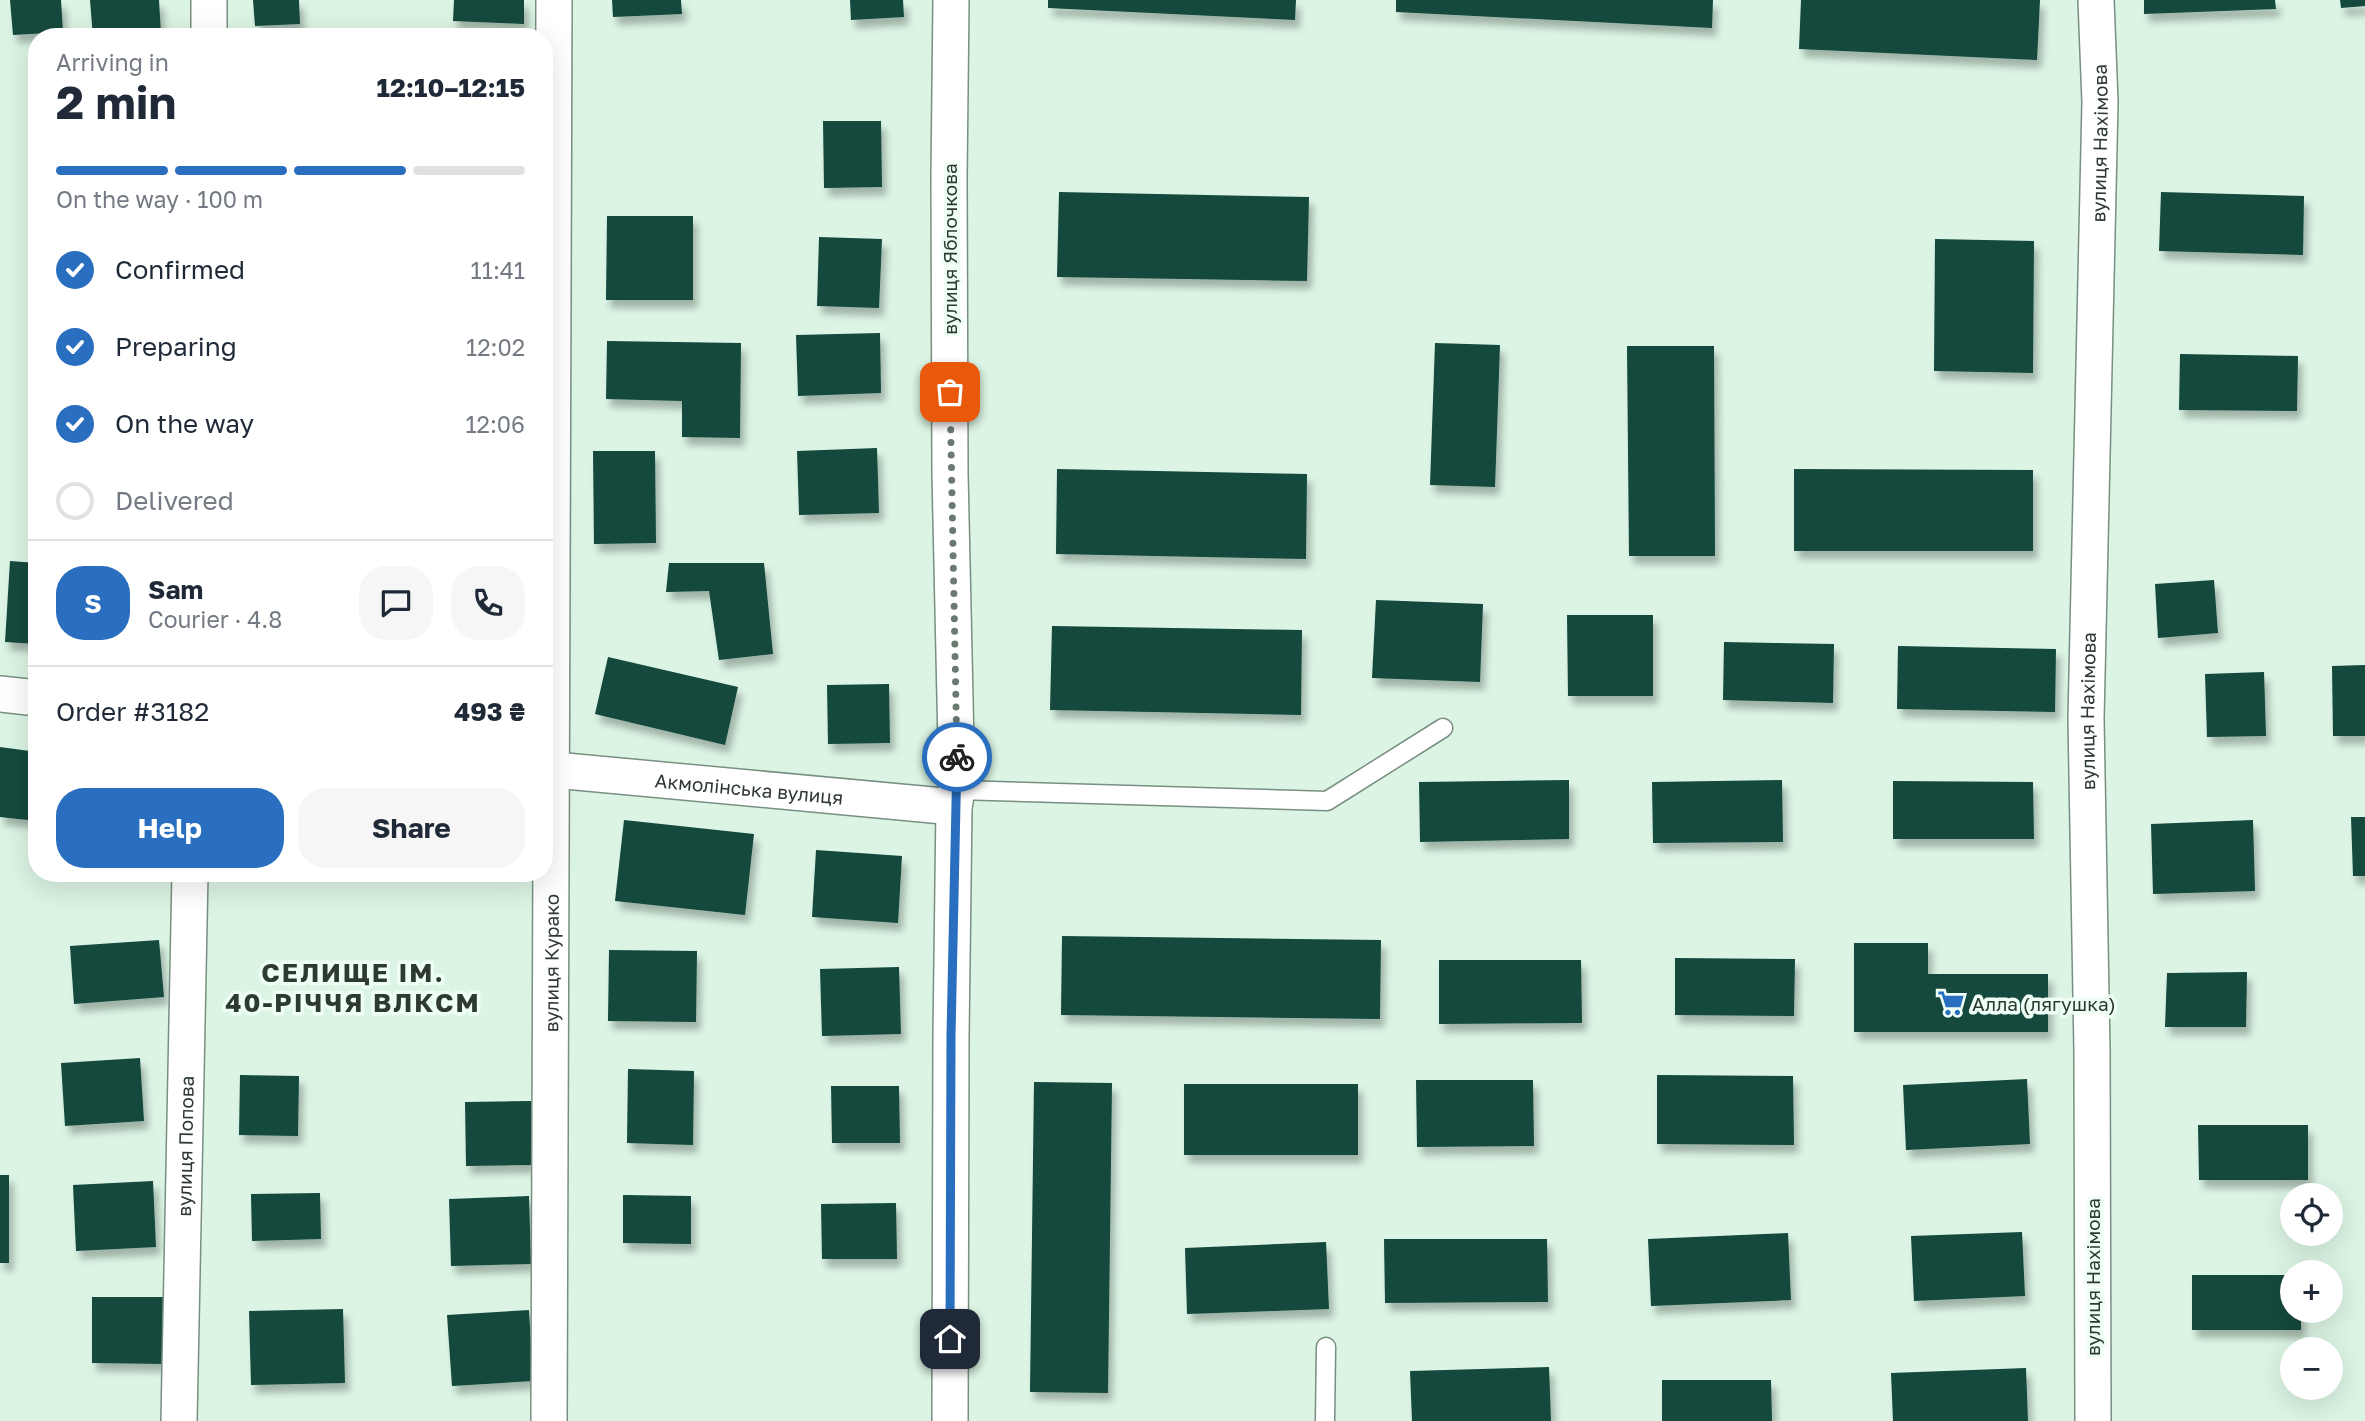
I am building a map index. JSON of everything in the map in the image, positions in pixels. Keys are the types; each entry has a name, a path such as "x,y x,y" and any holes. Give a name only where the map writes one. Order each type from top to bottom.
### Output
{"street":[{"path":"209,0 209,28"},
{"name":"вулиця Курако","path":"553,128 554,0"},
{"name":"вулиця Яблочкова","path":"950,1421 951,1036 956,799 950,473 951,0"},
{"name":"вулиця Нахімова","path":"2092,1421 2092,1051 2086,719 2100,102 2096,0"},
{"path":"0,694 28,697"},
{"name":"Акмолінська вулиця","path":"553,770 956,799"},
{"name":"вулиця Попова","path":"179,1421 190,882"},
{"name":"вулиця Курако","path":"548,882 549,1421"}],"lane":[{"path":"956,799 1327,800 1443,728"},
{"path":"1325,1421 1326,1347"}],"building":[{"path":"10,0 61,0 63,28 28,28 28,34 13,35"},
{"path":"90,0 159,0 161,28 92,28"},
{"path":"253,0 299,0 300,24 255,26"},
{"path":"454,0 524,0 524,24 453,21"},
{"path":"612,0 681,0 682,14 613,17"},
{"path":"850,0 903,0 904,17 851,20"},
{"path":"1048,0 1296,0 1295,20 1048,8"},
{"path":"1396,0 1713,0 1712,28 1396,12"},
{"path":"1801,0 2040,0 2037,60 1799,49"},
{"path":"2144,0 2275,0 2276,9 2144,14"},
{"path":"2340,0 2365,0 2365,6 2341,8"},
{"path":"823,121 881,121 882,187 824,188"},
{"path":"1059,192 1309,197 1307,281 1057,277"},
{"path":"2161,192 2304,196 2303,255 2159,251"},
{"path":"607,216 693,216 693,300 606,300"},
{"path":"819,237 882,239 879,308 817,306"},
{"path":"1935,239 2034,241 2033,373 1934,371"},
{"path":"880,333 881,393 798,396 796,335"},
{"path":"607,341 741,343 740,438 682,437 682,401 606,399"},
{"path":"1435,343 1500,345 1495,487 1430,485"},
{"path":"1627,346 1714,346 1715,556 1629,556"},
{"path":"2180,354 2298,356 2297,411 2179,410"},
{"path":"877,448 879,513 799,515 797,451"},
{"path":"593,451 655,451 656,543 594,544"},
{"path":"1057,469 1307,474 1306,559 1056,554"},
{"path":"1794,469 2033,470 2033,551 1794,551"},
{"path":"10,561 28,562 28,643 5,642"},
{"path":"669,563 764,563 773,654 719,660 709,591 666,592"},
{"path":"2214,580 2218,633 2158,638 2155,584"},
{"path":"1376,600 1483,604 1480,682 1372,678"},
{"path":"1567,615 1653,615 1653,696 1568,696"},
{"path":"1052,626 1302,630 1301,715 1050,710"},
{"path":"1724,642 1834,644 1833,703 1723,700"},
{"path":"1898,646 2056,649 2055,712 1897,709"},
{"path":"608,657 738,687 725,745 595,714"},
{"path":"2365,665 2365,736 2333,736 2332,666"},
{"path":"2264,672 2266,736 2207,737 2205,674"},
{"path":"889,684 890,743 828,744 827,685"},
{"path":"0,747 28,751 28,820 0,817"},
{"path":"1569,780 1569,839 1420,842 1419,782"},
{"path":"1782,780 1783,842 1653,843 1652,782"},
{"path":"1893,781 2033,782 2034,839 1893,839"},
{"path":"2351,817 2365,817 2365,876 2353,876"},
{"path":"624,820 754,834 745,915 615,901"},
{"path":"2253,820 2255,891 2153,894 2151,824"},
{"path":"816,850 902,856 898,923 812,917"},
{"path":"1062,936 1381,940 1380,1019 1061,1015"},
{"path":"159,940 164,997 74,1004 70,946"},
{"name":"Алла (лягушка)","path":"1854,943 1928,943 1928,974 2048,974 2048,1032 1854,1032"},
{"path":"609,950 697,951 696,1022 608,1021"},
{"path":"1675,958 1795,959 1794,1016 1675,1015"},
{"path":"1439,960 1581,960 1582,1023 1439,1024"},
{"path":"899,967 901,1034 822,1036 820,969"},
{"path":"2247,972 2246,1027 2165,1027 2167,973"},
{"path":"140,1058 144,1121 65,1126 61,1063"},
{"path":"628,1069 694,1071 693,1145 627,1143"},
{"path":"240,1075 299,1076 298,1136 239,1135"},
{"path":"1657,1075 1793,1076 1794,1145 1657,1144"},
{"path":"2027,1079 2030,1144 1906,1150 1903,1085"},
{"path":"1416,1080 1533,1080 1534,1146 1417,1147"},
{"path":"1034,1082 1112,1083 1108,1393 1030,1392"},
{"path":"1184,1084 1358,1084 1358,1155 1184,1155"},
{"path":"831,1086 899,1086 900,1143 832,1143"},
{"path":"531,1101 532,1165 466,1166 465,1102"},
{"path":"2198,1125 2308,1125 2308,1180 2199,1180"},
{"path":"0,1175 9,1175 9,1263 0,1263"},
{"path":"153,1181 156,1247 76,1251 73,1185"},
{"path":"320,1193 321,1239 252,1241 251,1194"},
{"path":"623,1195 691,1196 691,1244 623,1243"},
{"path":"529,1196 531,1264 451,1266 449,1199"},
{"path":"896,1203 897,1259 822,1259 821,1204"},
{"path":"2022,1232 2025,1296 1914,1301 1911,1236"},
{"path":"1788,1233 1791,1300 1651,1306 1648,1239"},
{"path":"1384,1239 1547,1239 1548,1302 1385,1303"},
{"path":"1326,1242 1329,1309 1187,1314 1185,1248"},
{"path":"2192,1275 2280,1275 2280,1323 2301,1323 2301,1330 2192,1330"},
{"path":"92,1297 165,1297 165,1364 92,1363"},
{"path":"343,1309 345,1383 251,1385 249,1311"},
{"path":"529,1310 533,1381 452,1386 447,1315"},
{"path":"1549,1367 1551,1421 1412,1421 1410,1371"},
{"path":"2026,1368 2028,1421 1893,1421 1891,1373"},
{"path":"1662,1380 1771,1380 1772,1421 1662,1421"}],"way so far":[{"path":"950,392 957,757"}],"place":[{"name":"Алла (лягушка)","path":"1951,1003"}],"district":[{"name":"СЕЛИЩЕ ІМ. 40-РІЧЧЯ ВЛКСМ","path":"353,987"}],"route":[{"path":"950,1339 951,1036 957,757"}]}
